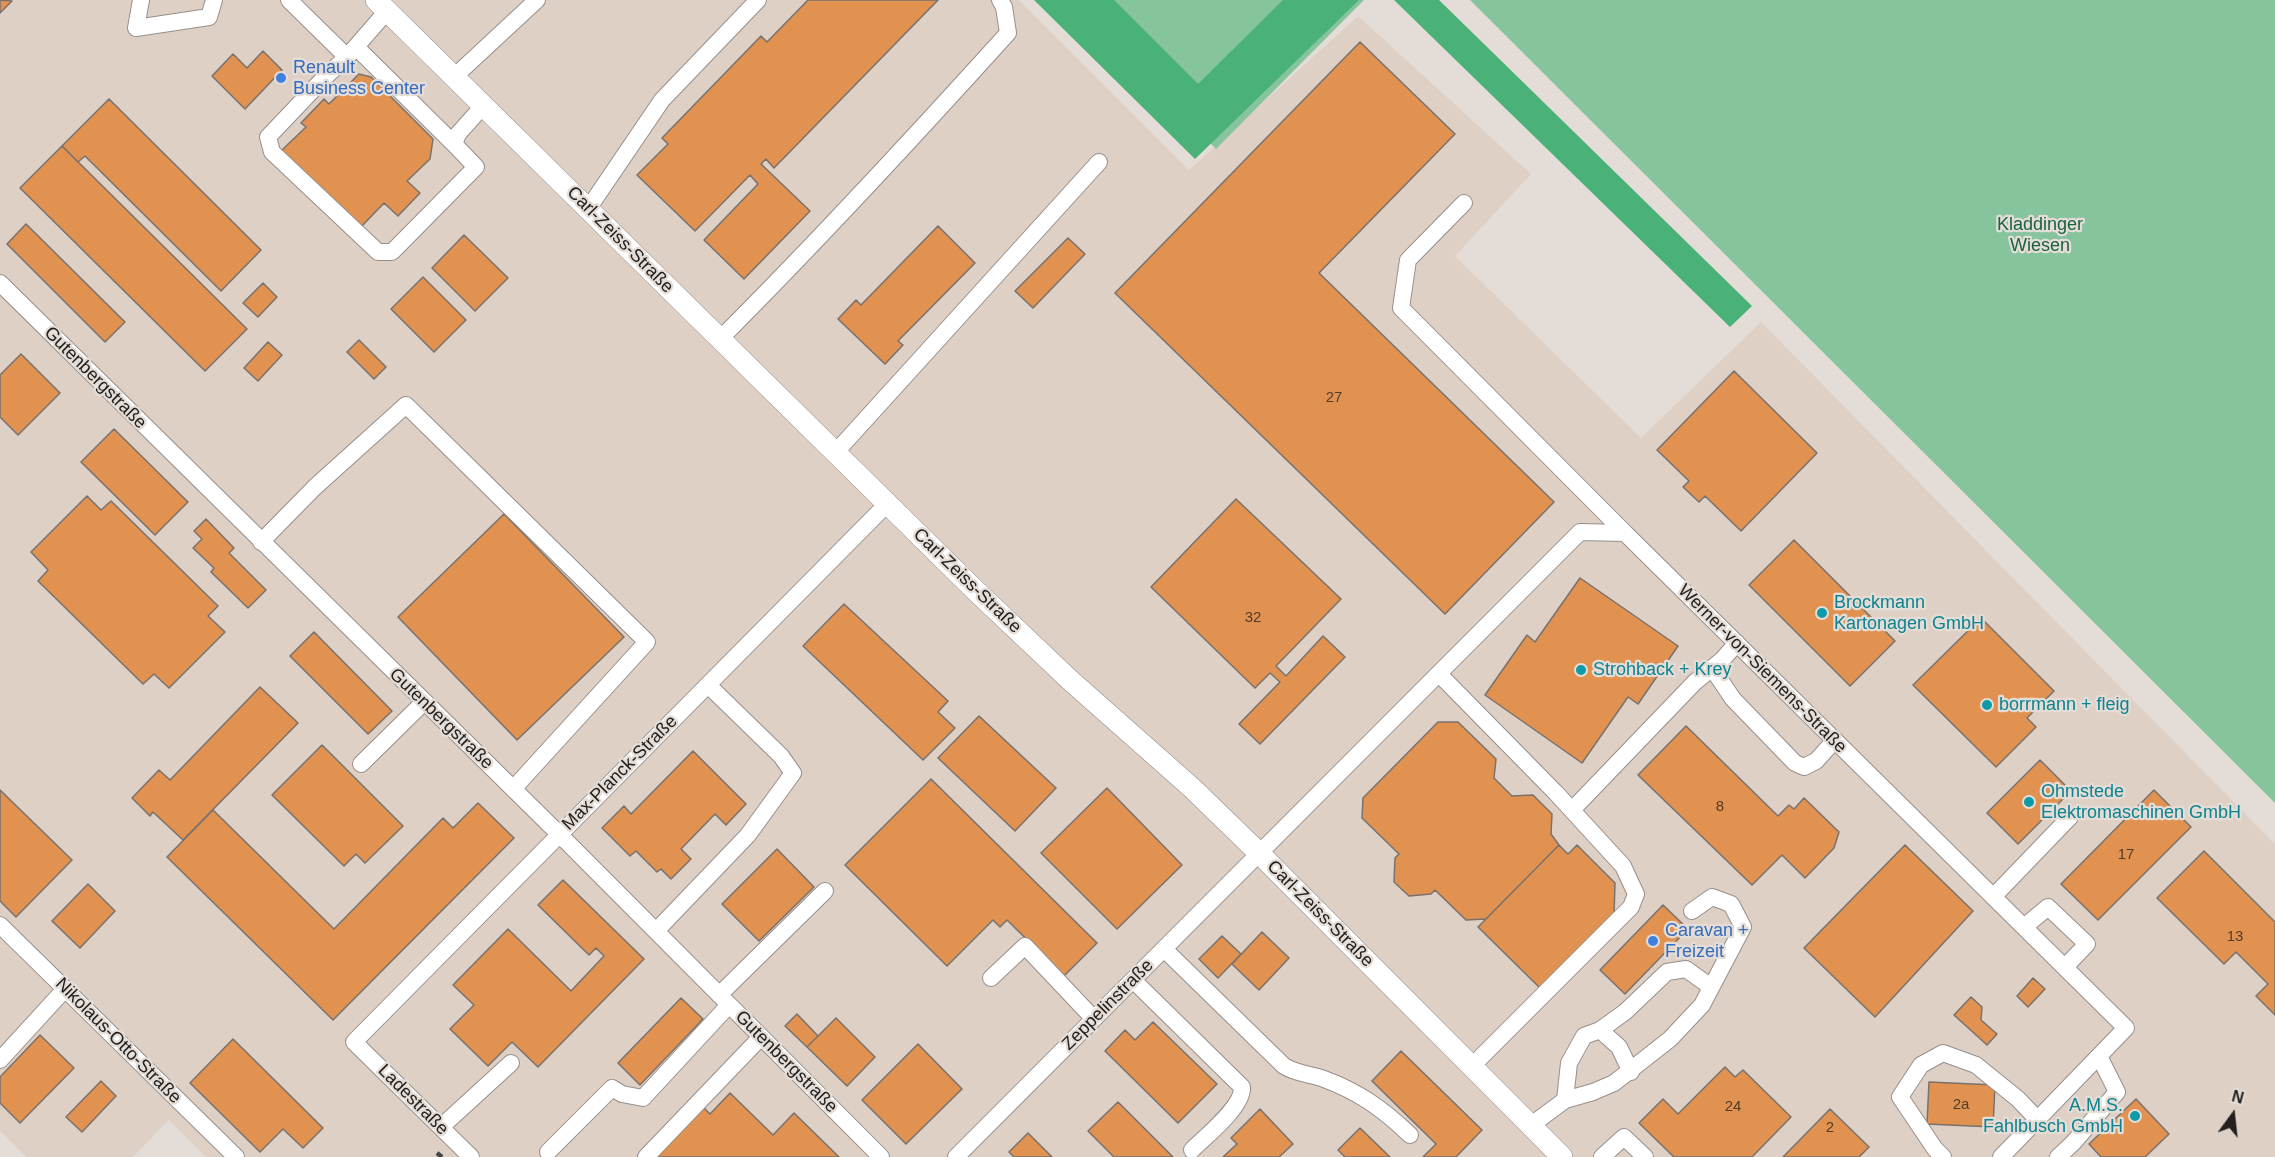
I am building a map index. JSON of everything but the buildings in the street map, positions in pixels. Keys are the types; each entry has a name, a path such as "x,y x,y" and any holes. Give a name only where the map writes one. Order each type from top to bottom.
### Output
{"main road":[{"name":"Carl-Zeiss-Straße","path":"382,6 887,504 1071,681 1192,788 1260,854 1562,1157"}],"street":[{"path":"141,0 136,28 209,17 214,0"},
{"path":"289,0 352,52 454,144 476,167 392,252 378,252 272,152 268,137 352,52 382,6"},
{"path":"454,77 537,0"},
{"path":"588,209 662,100 758,0"},
{"path":"720,339 836,220 1008,33 1004,7 1000,0"},
{"path":"454,144 458,134 483,106"},
{"path":"835,453 1099,162"},
{"name":"Werner-von-Siemens-Straße","path":"1464,203 1408,260 1401,308 1625,533 2126,1028 2003,1156"},
{"name":"Gutenbergstraße","path":"0,283 559,834 881,1157"},
{"path":"261,542 315,487 406,405 423,421 647,642 513,789"},
{"name":"Max-Planck-Straße","path":"354,1042 887,504"},
{"path":"1260,854 1580,532 1625,533"},
{"path":"1572,810 1695,682 1713,668 1737,643"},
{"path":"1713,668 1733,699 1795,763 1804,767 1816,761 1835,740"},
{"path":"1439,674 1572,810 1623,866 1636,894 1631,907 1472,1066"},
{"path":"656,931 748,835 793,773 781,756 708,685"},
{"path":"361,764 424,702"},
{"path":"1993,897 2070,817"},
{"name":"Zeppelinstraße","path":"956,1157 1260,854"},
{"path":"548,1152 612,1088 622,1094 643,1098 724,1000 825,891"},
{"path":"1530,1126 1565,1100 1593,1092 1614,1083 1631,1072 1670,1039 1702,1005 1743,927 1731,904 1712,897 1692,911"},
{"path":"2024,927 2048,906 2087,944 2065,967"},
{"name":"Nikolaus-Otto-Straße","path":"0,925 236,1157"},
{"path":"992,978 1025,946 1094,1018"},
{"path":"1164,949 1284,1066 1304,1075 1322,1078 1369,1100 1410,1135"},
{"path":"1565,1100 1569,1063 1584,1036 1600,1030 1625,1012 1667,972 1686,969 1712,987"},
{"path":"1133,980 1242,1087 1243,1095 1237,1105 1192,1150"},
{"path":"0,1060 65,989"},
{"path":"1600,1030 1619,1047 1631,1072"},
{"path":"646,1157 761,1037"},
{"name":"Ladestraße","path":"354,1042 471,1157"},
{"path":"1943,1157 1935,1149 1900,1097 1921,1065 1943,1053 1976,1065 2018,1099 2037,1119"},
{"path":"2058,1157 2117,1092 2099,1056"},
{"path":"441,1127 511,1063"},
{"path":"1602,1157 1624,1137 1645,1157"}],"shaded area":[{"path":"0,0 1019,0 1189,170 1358,16 1531,174 1455,256 1641,438 1761,322 2275,844 2275,1157 206,1157 169,1120 133,1157 26,1157 0,1131"}],"green space":[{"path":"1034,0 1114,0 1198,84 1283,0 1359,0 1195,159"},
{"path":"1066,0 1364,0 1216,149"},
{"path":"1394,0 1439,0 1752,306 1730,327"},
{"name":"Kladdinger Wiesen","path":"1470,0 2275,0 2275,803"}],"railway":[{"path":"437,1153 442,1157"}],"place":[{"name":"Renault Business Center","path":"281,78"},
{"name":"Brockmann Kartonagen GmbH","path":"1822,613"},
{"name":"Strohback + Krey","path":"1581,670"},
{"name":"borrmann + fleig","path":"1987,705"},
{"name":"Ohmstede Elektromaschinen GmbH","path":"2029,802"},
{"name":"Caravan + Freizeit","path":"1653,941"},
{"name":"A.M.S. Fahlbusch GmbH","path":"2135,1116"}]}
